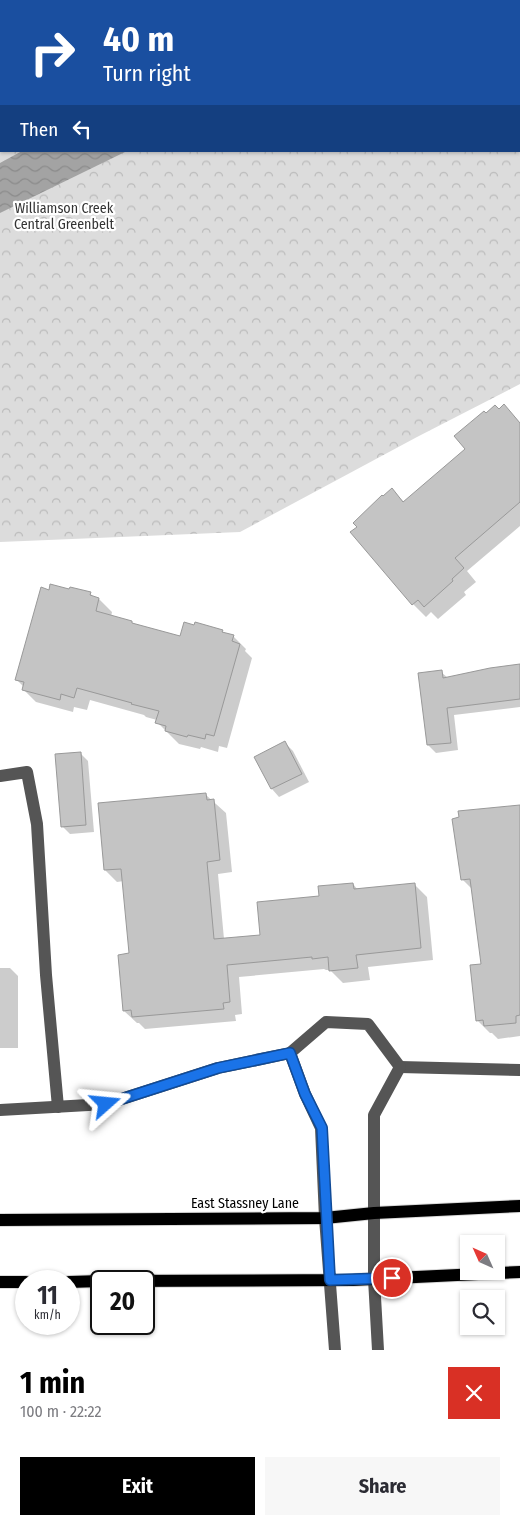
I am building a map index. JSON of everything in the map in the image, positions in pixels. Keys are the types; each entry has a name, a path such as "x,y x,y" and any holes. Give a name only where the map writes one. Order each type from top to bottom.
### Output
{"main road":[{"name":"East Stassney Lane","path":"0,1220 326,1218 374,1213 520,1206"},
{"path":"155,1281 330,1280 520,1272"},
{"path":"0,1282 15,1282"}],"street":[{"path":"0,776 27,772 37,824 46,975 58,1107"},
{"path":"0,1110 106,1104 218,1068 290,1053 326,1022 368,1024 400,1067"},
{"path":"290,1053 305,1094 322,1128 335,1350"},
{"path":"400,1067 520,1070"},
{"path":"378,1350 374,1278 374,1115 400,1067"}],"green space":[{"name":"Williamson Creek Central Greenbelt","path":"0,152 520,152 520,384 240,532 0,542"}],"water":[{"path":"20,152 125,152 0,213 0,163"}],"building":[{"path":"504,404 520,423 520,502 455,558 464,568 452,579 453,581 424,607 418,600 412,605 350,532 357,527 353,523 392,488 403,502 465,449 454,436 484,411 486,413 495,405 499,409"},
{"path":"50,584 91,592 90,595 99,598 96,611 132,621 132,623 180,636 184,622 194,625 195,622 234,635 232,641 240,644 214,736 206,734 205,739 188,735 187,737 165,731 166,726 155,723 159,711 77,688 74,698 61,694 60,700 22,690 24,682 15,680 41,587 49,590"},
{"path":"520,664 520,699 447,708 451,743 427,745 418,673 442,670 443,678"},
{"path":"285,741 302,774 271,789 254,757"},
{"path":"81,752 86,825 61,827 55,754"},
{"path":"206,793 207,800 214,799 220,860 207,862 214,939 260,935 257,902 319,896 318,886 353,883 354,889 415,883 421,948 356,955 358,968 329,971 328,957 227,965 230,1002 223,1003 224,1009 132,1017 131,1010 123,1011 118,955 129,953 121,869 104,870 98,803"},
{"path":"520,805 520,1015 516,1016 516,1023 484,1026 483,1020 476,1021 470,965 481,964 470,879 461,880 452,819 459,817 458,811"}],"route":[{"path":"106,1104 218,1068 290,1053 305,1094 322,1128 330,1280 392,1278"}]}
